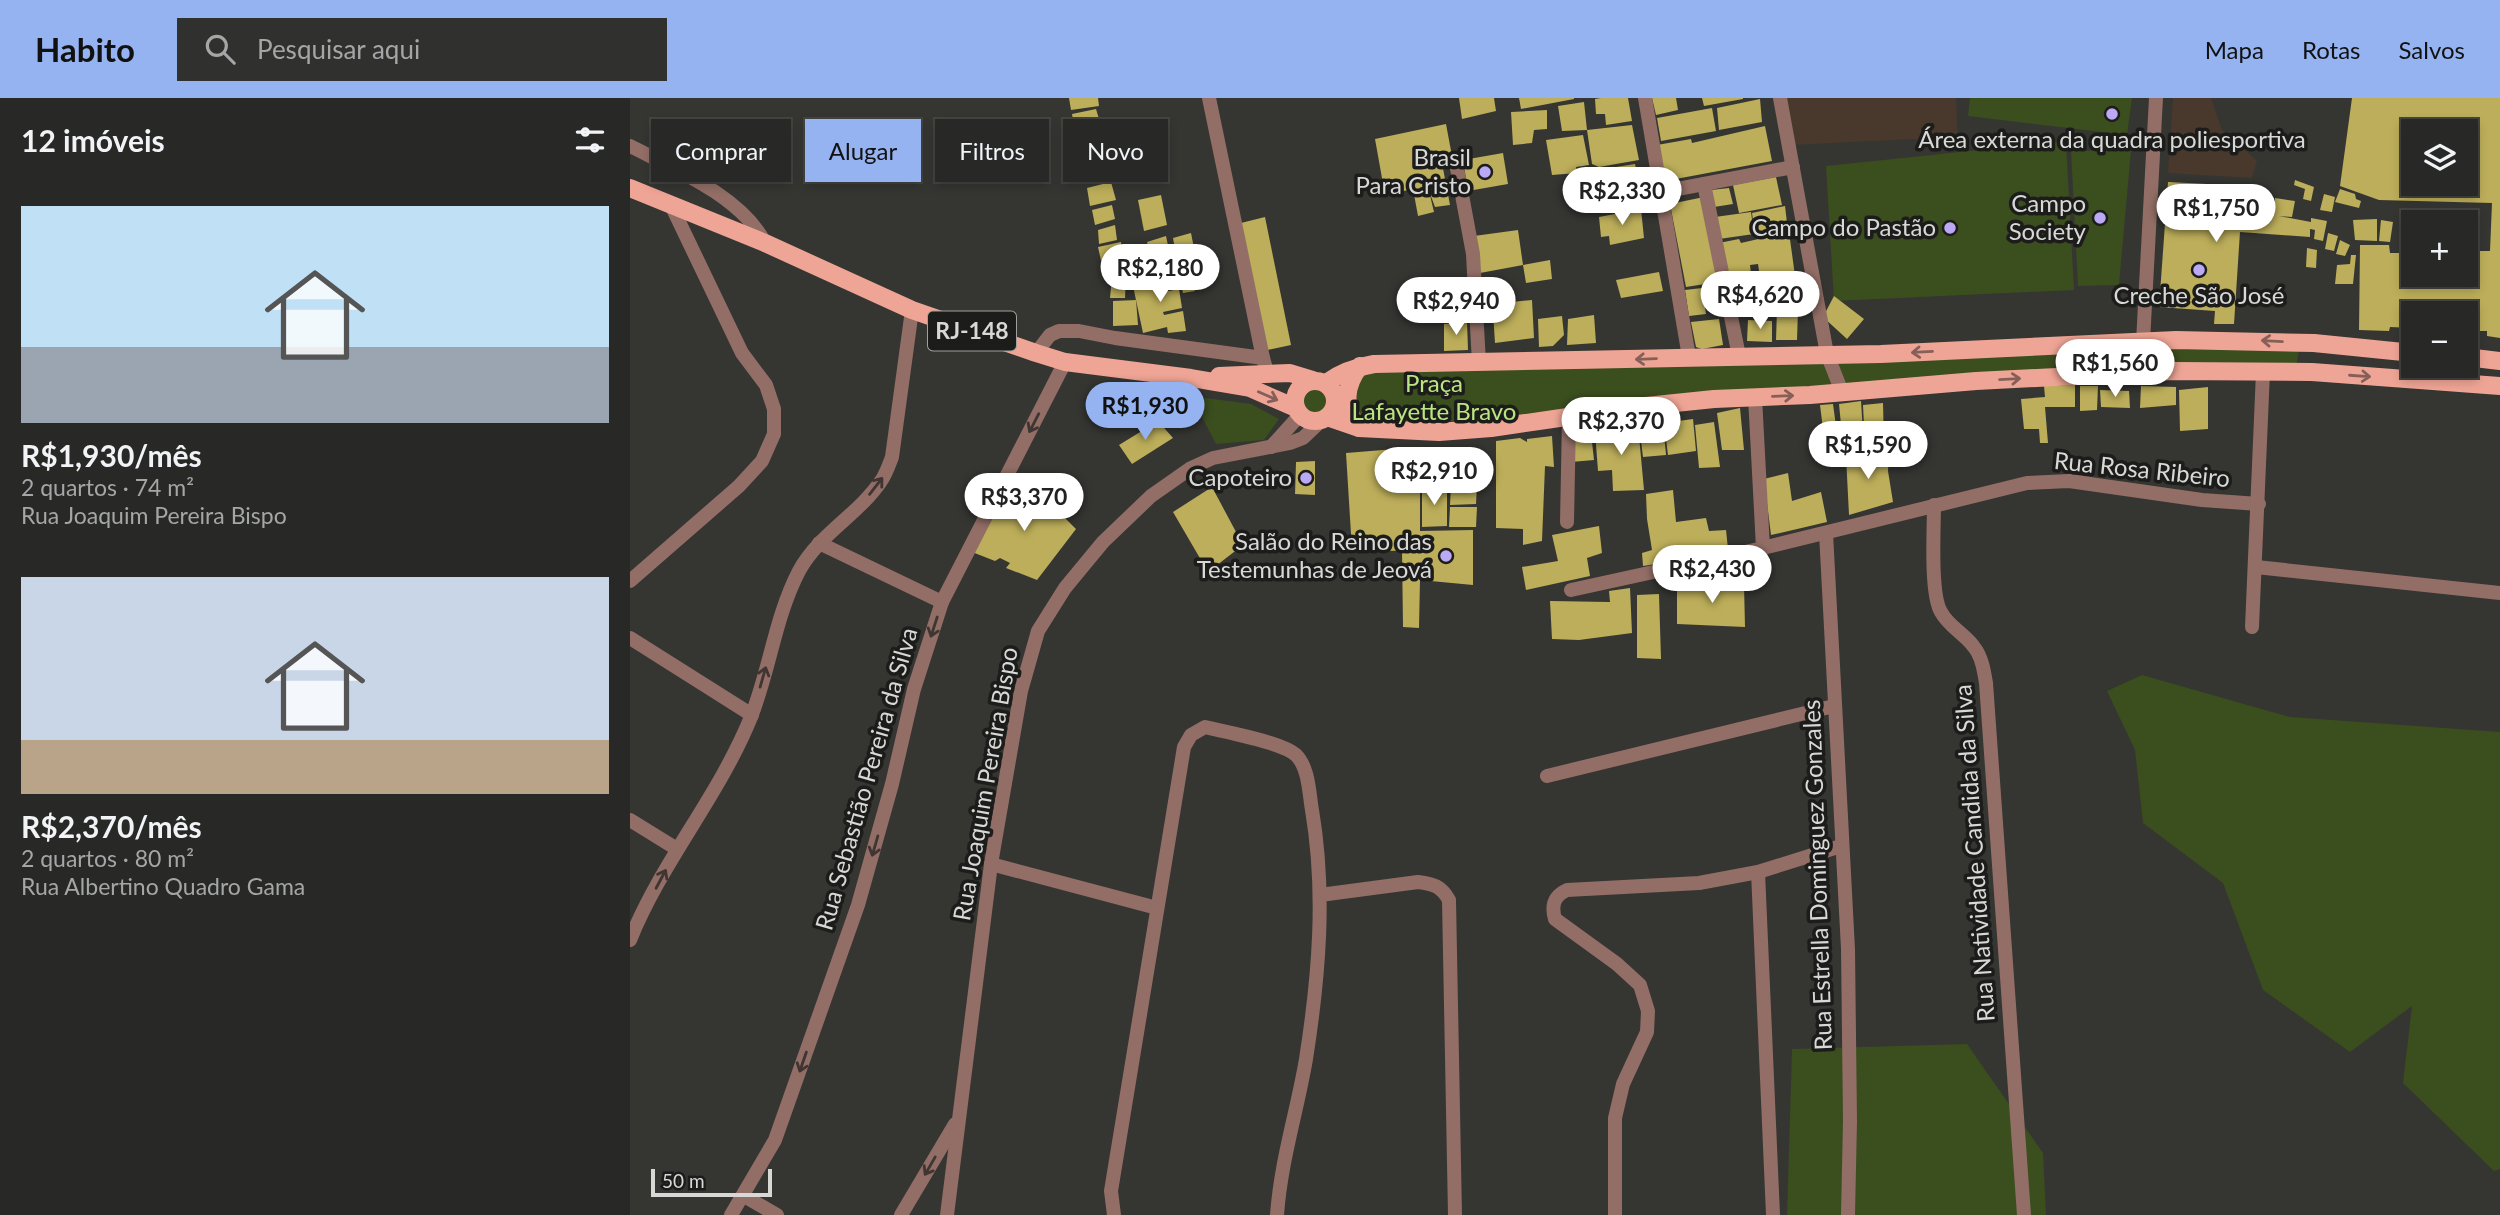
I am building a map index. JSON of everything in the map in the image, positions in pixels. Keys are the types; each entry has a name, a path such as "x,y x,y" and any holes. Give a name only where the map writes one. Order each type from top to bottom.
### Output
{"main road":[{"name":"RJ-148","path":"630,188 765,243 912,310 1036,354 1065,362 1250,388 1298,412"},
{"path":"1191,378 1265,366 1319,382 1332,390 1335,400 1333,410 1325,418 1315,421 1298,412 1295,399 1298,390 1304,384 1319,382 1360,366 1881,354 2227,339 2401,351"},
{"path":"2312,372 2314,343"},
{"path":"2478,358 2500,360"},
{"path":"1359,428 1348,407 1347,397 1352,377 1360,366"},
{"path":"1325,418 1359,428 1439,432 1491,428 1636,407 1976,381 2128,373 2312,372 2500,386"}],"street":[{"path":"1036,354 1050,335 1059,331 1079,331 1265,366 1209,98"},
{"path":"1645,98 1689,357"},
{"path":"1780,98 1827,354 1842,392"},
{"path":"2143,342 2157,98"},
{"name":"RJ-148","path":"630,146 723,196 756,226 765,243"},
{"path":"1456,163 1473,254 1479,363"},
{"path":"1662,192 1793,167"},
{"path":"1703,184 1739,356"},
{"path":"630,581 739,486 762,461 774,434 774,409 766,385 742,353 672,207"},
{"path":"630,940 677,849 722,778 752,715 780,616 800,570 818,543 872,493 888,468 892,457 912,310"},
{"name":"Rua Sebastião Pereira da Silva","path":"731,1215 775,1140 858,905 892,784 914,689 942,602 1065,362"},
{"path":"2252,627 2263,372"},
{"path":"1755,397 1763,548"},
{"path":"1271,447 1298,412"},
{"name":"Rua Joaquim Pereira Bispo","path":"901,1215 959,1116 991,864 1021,691 1038,631 1065,588 1103,542 1151,496 1191,468 1213,458 1303,438 1325,418"},
{"path":"1567,522 1569,418"},
{"name":"Rua Rosa Ribeiro","path":"1571,590 1763,548 2026,483 2069,481 2202,500 2259,504"},
{"name":"Rua Natividade Candida da Silva","path":"1934,505 1939,610 1952,628 1974,646 1982,663 1986,683 2024,1215"},
{"name":"Rua Estrella Dominguez Gonzales","path":"1826,533 1848,949 1848,1215"},
{"path":"818,543 942,602"},
{"path":"2256,567 2500,593"},
{"path":"630,638 752,715"},
{"path":"1547,776 1834,706"},
{"path":"1114,1215 1111,1191 1184,747 1191,735 1205,727 1280,747 1296,755 1306,771 1314,821 1320,895 1318,974 1305,1060 1280,1175 1277,1215"},
{"path":"630,820 677,849"},
{"path":"1615,1215 1615,1118 1623,1084 1647,1032 1648,1011 1640,985 1617,964 1555,919 1554,902 1558,895 1567,890 1699,883 1758,872 1841,846"},
{"path":"991,864 1157,908"},
{"path":"1758,872 1773,1215"},
{"path":"1320,895 1418,882 1432,883 1442,889 1448,900 1455,1215"},
{"path":"947,1215 959,1116"},
{"path":"744,1196 777,1215"}],"shaded area":[{"path":"1784,98 1956,98 1958,148 1933,151 1915,139 1791,145"},
{"path":"2173,98 2211,98 2222,130 2257,161 2252,178 2168,173"}],"green space":[{"path":"1970,98 2132,98 2127,135 1968,116"},
{"name":"Campo do Pastão","path":"2066,141 2074,290 1834,301 1826,166"},
{"name":"Campo Society","path":"2131,150 2119,285 2078,286 2071,151"},
{"name":"Praça Lafayette Bravo","path":"2300,343 2296,368 1491,421 1357,422 1356,377 1363,373"},
{"path":"1316,388 1325,392 1329,401 1325,410 1316,414 1307,410 1303,401 1307,392"},
{"path":"1191,396 1251,404 1279,419 1264,440 1216,444"},
{"path":"2142,675 2290,717 2500,732 2500,1169 2494,1171 2403,1083 2412,1006 2350,1052 2263,990 2223,883 2143,823 2135,750 2107,691"},
{"path":"1967,1044 2043,1153 2046,1215 1787,1215 1792,1049"}],"building":[{"path":"1069,98 1098,98 1099,106 1071,110"},
{"path":"1459,98 1494,98 1496,111 1462,119"},
{"path":"1519,98 1574,98 1574,99 1521,109"},
{"path":"1628,98 1632,121 1606,125 1605,114 1596,114 1595,99"},
{"path":"1652,98 1676,98 1678,110 1656,115"},
{"path":"1702,98 1743,98 1743,99 1704,106"},
{"path":"2352,98 2500,98 2500,338 2487,336 2487,331 2478,331 2478,301 2401,301 2401,327 2390,327 2389,331 2359,330 2360,245 2389,245 2390,253 2401,253 2401,287 2478,287 2478,251 2490,251 2492,203 2379,200 2340,186"},
{"path":"1760,99 1762,122 1719,130 1717,108"},
{"path":"1584,102 1587,130 1562,131 1558,106"},
{"path":"1712,108 1716,131 1661,141 1657,118"},
{"path":"1096,109 1099,119 1073,119 1072,114"},
{"path":"1547,110 1547,129 1534,130 1532,143 1513,145 1511,112"},
{"path":"1446,124 1452,156 1441,158 1450,205 1435,207 1429,191 1434,212 1418,216 1413,189 1385,195 1375,139"},
{"path":"1632,125 1639,160 1599,167 1592,164 1587,130"},
{"path":"1765,126 1772,161 1665,181 1657,145 1691,139 1692,143"},
{"path":"1583,135 1589,165 1576,167 1577,173 1552,175 1546,140"},
{"name":"Brasil Para Cristo","path":"1503,153 1508,184 1468,191 1463,160"},
{"path":"1635,164 1637,173 1618,176 1616,167"},
{"path":"1776,177 1782,205 1739,213 1733,185"},
{"path":"2295,180 2314,187 2311,201 2303,199 2305,189 2294,185"},
{"path":"1111,182 1116,200 1090,206 1087,188"},
{"path":"2168,182 2246,186 2244,199 2254,201 2251,215 2264,217 2267,200 2275,201 2275,198 2295,201 2292,217 2279,216 2311,222 2311,218 2327,221 2323,241 2314,239 2315,230 2310,229 2310,237 2240,232 2234,324 2214,324 2215,311 2159,307"},
{"path":"1729,188 1733,204 1714,207 1711,190"},
{"path":"2340,189 2355,194 2356,199 2361,201 2359,208 2335,202"},
{"path":"2324,194 2335,197 2332,212 2320,210"},
{"path":"1161,195 1167,225 1144,231 1138,200"},
{"path":"1704,197 1718,282 1686,287 1670,204"},
{"path":"1112,205 1115,219 1095,225 1092,210"},
{"path":"1785,206 1788,231 1755,235 1752,213"},
{"path":"1641,209 1644,238 1610,245 1609,236 1601,237 1599,217"},
{"path":"1751,212 1754,234 1719,239 1715,217"},
{"path":"1265,217 1291,345 1267,350 1241,223"},
{"path":"2377,219 2377,241 2355,240 2353,220"},
{"path":"2381,220 2393,222 2390,242 2379,241"},
{"path":"1115,225 1117,240 1099,244 1098,230"},
{"path":"1518,230 1523,265 1480,273 1474,236"},
{"path":"1789,232 1796,283 1761,284 1758,264 1750,265 1752,283 1728,285 1719,243 1739,239 1741,243"},
{"path":"1191,233 1196,258 1177,261 1173,238"},
{"path":"2328,233 2338,236 2334,251 2325,249"},
{"path":"1166,236 1171,260 1153,264 1147,242"},
{"path":"2340,240 2350,245 2345,256 2336,254"},
{"path":"1121,242 1123,262 1102,265 1098,247"},
{"path":"2307,248 2317,250 2316,268 2306,267"},
{"path":"2351,255 2356,255 2353,284 2335,284 2337,265 2350,264"},
{"path":"1550,260 1552,279 1526,283 1523,265"},
{"path":"1171,265 1176,283 1158,286 1159,293 1179,289 1182,308 1163,312 1164,315 1183,311 1186,331 1168,333 1167,327 1143,333 1133,286 1157,281 1155,268"},
{"path":"1190,269 1195,291 1183,293 1178,271"},
{"path":"1659,272 1663,291 1621,298 1616,280"},
{"path":"1112,277 1126,277 1125,298 1110,298"},
{"path":"1762,287 1764,307 1732,310 1728,291"},
{"path":"1702,288 1706,314 1689,316 1685,290"},
{"path":"1778,293 1798,293 1798,306 1778,306"},
{"path":"1834,296 1864,319 1847,339 1823,317"},
{"path":"1136,300 1138,325 1113,326 1113,301"},
{"path":"1532,300 1534,338 1495,343 1493,312 1513,309 1512,302"},
{"path":"1465,304 1465,315 1442,315 1443,305"},
{"path":"1777,308 1798,309 1797,340 1776,340"},
{"path":"1594,315 1596,343 1567,345 1568,319"},
{"path":"1562,316 1564,335 1553,346 1539,347 1538,319"},
{"path":"1719,319 1723,345 1702,349 1696,347 1691,322"},
{"path":"1748,320 1772,321 1772,342 1747,341"},
{"path":"1467,322 1468,350 1444,351 1444,324"},
{"path":"2075,385 2075,407 2045,407 2048,443 2040,443 2039,429 2024,429 2021,399 2045,397 2044,386"},
{"path":"2080,386 2098,386 2097,410 2080,411"},
{"path":"2141,386 2176,387 2176,405 2140,408"},
{"path":"2208,387 2208,429 2180,431 2179,390"},
{"path":"2100,390 2129,391 2130,408 2101,407"},
{"path":"1861,401 1863,433 1857,436 1854,442 1845,443 1839,404"},
{"path":"1883,403 1884,444 1865,445 1863,405"},
{"path":"1833,404 1836,426 1823,429 1820,405"},
{"path":"1740,408 1744,450 1722,450 1717,413"},
{"path":"1693,419 1696,451 1668,455 1664,423"},
{"path":"1158,421 1173,438 1132,464 1119,445"},
{"path":"1714,422 1720,467 1699,468 1695,425"},
{"path":"1663,423 1666,455 1643,457 1639,425"},
{"path":"1638,425 1644,490 1613,491 1612,470 1598,471 1595,431"},
{"path":"1591,433 1594,460 1571,462 1569,436"},
{"path":"1552,436 1554,467 1545,466 1542,541 1523,545 1523,529 1496,528 1496,441 1520,438 1527,442 1527,439"},
{"path":"1420,447 1420,531 1473,530 1473,585 1420,580 1419,628 1403,627 1402,551 1352,550 1346,453"},
{"path":"1889,450 1888,471 1893,502 1849,515 1846,456"},
{"name":"Capoteiro","path":"1315,461 1315,495 1295,494 1296,462"},
{"path":"1788,473 1792,501 1821,492 1827,522 1771,535 1764,479"},
{"path":"1005,485 1030,495 1028,500 1037,504 1041,501 1065,513 1065,518 1076,529 1037,580 1006,568 1010,563 1000,558 995,561 972,552"},
{"path":"1451,485 1477,485 1476,504 1450,505"},
{"path":"1212,487 1243,545 1208,572 1173,512"},
{"path":"1422,487 1447,487 1447,526 1422,527"},
{"path":"1673,490 1676,522 1706,518 1709,531 1726,530 1728,549 1681,556 1681,560 1643,566 1642,553 1652,550 1646,494"},
{"path":"1450,507 1477,507 1476,527 1449,527"},
{"path":"1599,526 1602,553 1587,558 1590,576 1526,590 1522,567 1558,561 1552,535"},
{"path":"1710,580 1744,584 1745,627 1677,624 1677,588 1710,588"},
{"path":"1630,588 1632,633 1579,640 1552,639 1550,601 1610,602 1609,591"},
{"path":"1659,594 1661,659 1637,658 1637,595"}],"place":[{"name":"Área externa da quadra poliesportiva","path":"2112,114"},
{"name":"Brasil Para Cristo","path":"1485,172"},
{"name":"Campo Society","path":"2100,218"},
{"name":"Campo do Pastão","path":"1950,228"},
{"name":"Creche São José","path":"2199,270"},
{"name":"Capoteiro","path":"1306,478"},
{"name":"Salão do Reino das Testemunhas de Jeová","path":"1446,556"}]}
